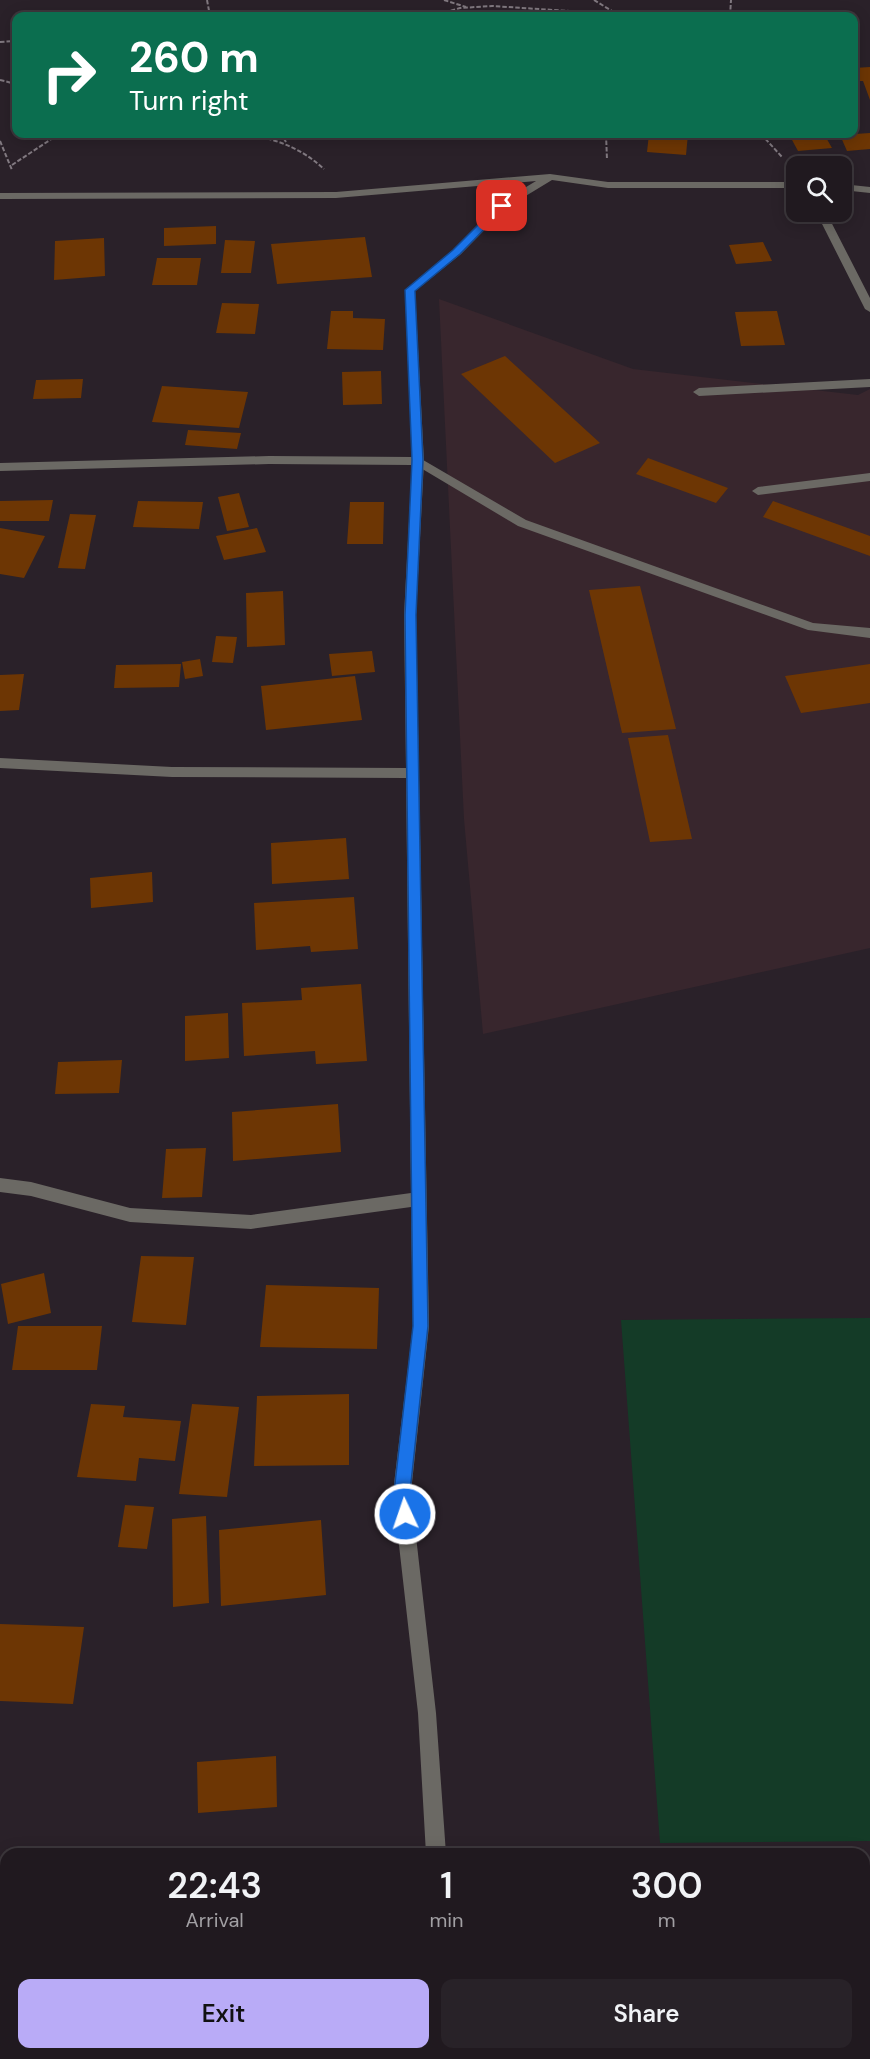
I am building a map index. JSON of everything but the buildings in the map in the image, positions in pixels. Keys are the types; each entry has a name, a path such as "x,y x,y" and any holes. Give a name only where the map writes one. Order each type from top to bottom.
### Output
{"street":[{"path":"436,1848 427,1713 402,1492 421,1326 410,615 418,460 410,290 457,252 502,206 550,177"},
{"path":"0,196 336,195 550,177 608,185 786,185"},
{"path":"852,188 870,190"},
{"path":"826,222 870,309"},
{"path":"699,392 870,383"},
{"path":"0,467 234,460 418,460 522,523 812,627 870,633"},
{"path":"758,490 870,477"},
{"path":"0,763 172,772 411,773"},
{"path":"0,1185 31,1189 130,1215 251,1222 420,1199"}],"path":[{"path":"444,0 469,8"},
{"path":"594,0 612,12"},
{"path":"440,12 446,9 516,5 569,12"},
{"path":"12,165 53,138"},
{"path":"267,138 286,142 311,157 327,172 336,195"},
{"path":"284,138 286,142"},
{"path":"765,138 782,157"}],"shaded area":[{"path":"439,299 633,369 858,395 870,389 870,948 483,1034 464,819"}],"green space":[{"path":"870,1318 870,1841 660,1843 621,1320"}],"route":[{"path":"405,1514 402,1492 421,1326 410,615 418,460 410,290 457,252 502,206"}]}
